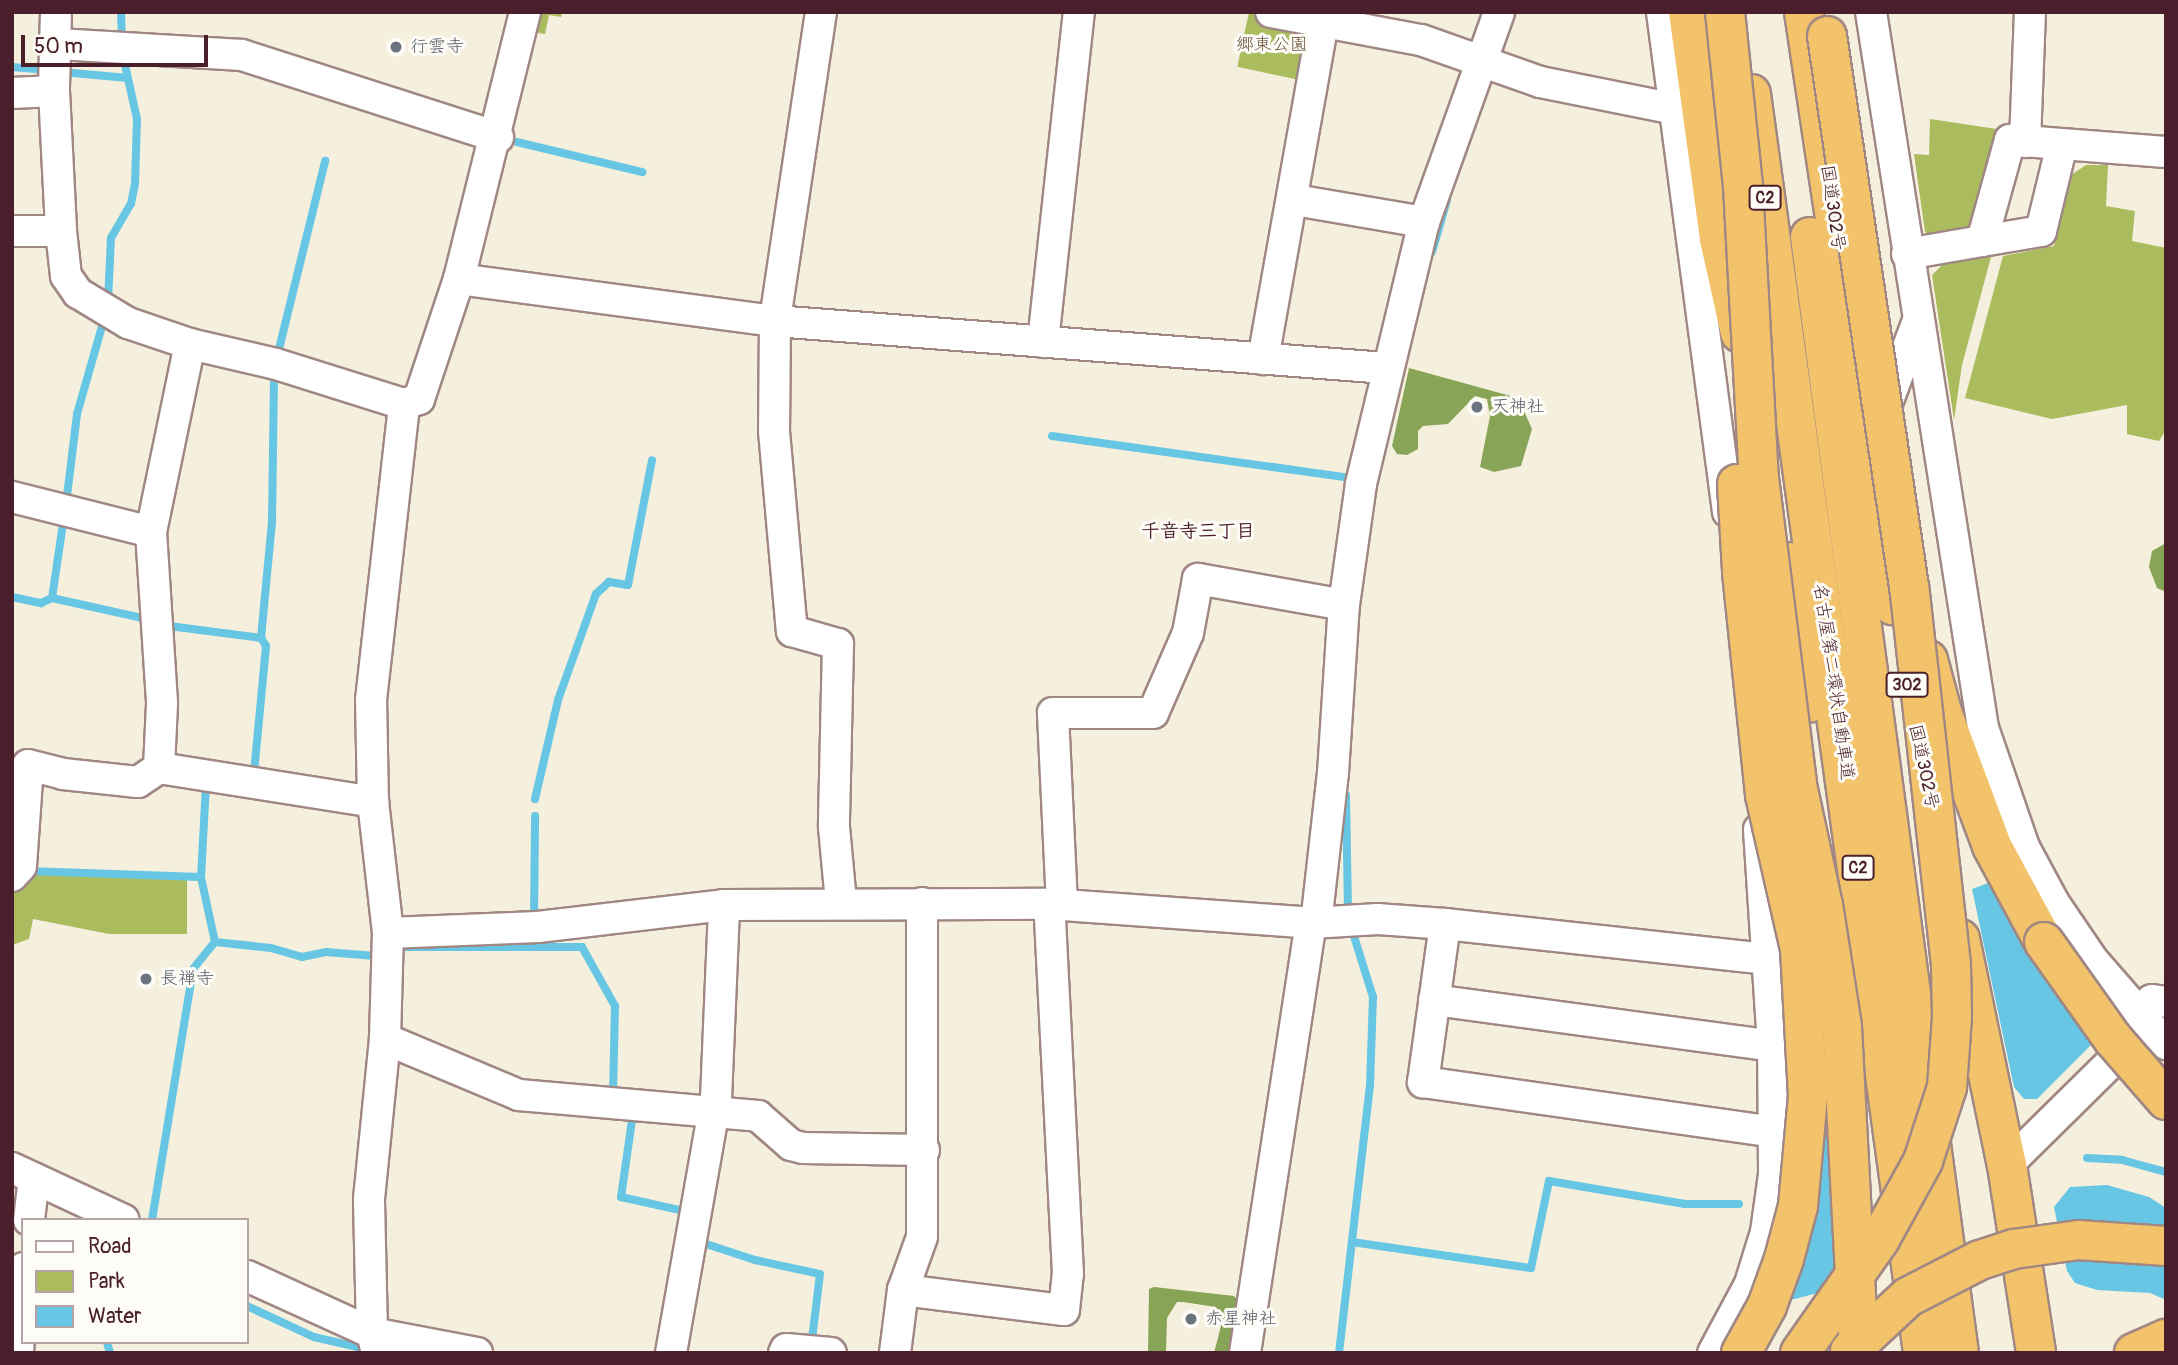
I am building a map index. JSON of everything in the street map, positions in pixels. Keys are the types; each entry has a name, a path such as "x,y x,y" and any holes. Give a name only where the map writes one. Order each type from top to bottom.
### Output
{"highway":[{"path":"1688,12 1719,239 1788,550"},
{"path":"1718,12 1863,1118 1870,1353"},
{"path":"1725,12 1743,186 1746,295 1759,478 1797,785 1825,916 1842,1027 1859,1353"},
{"name":"名古屋第二環状自動車道","path":"1740,12 1923,1353"},
{"path":"1800,1353 1905,1200 1938,1122 1951,1055 1951,965 1909,587 1804,15"},
{"name":"名古屋第二環状自動車道","path":"1804,15 1959,1353"},
{"name":"国道302号","path":"1804,15 1868,455 1914,727 2007,1165 2036,1353"},
{"path":"1741,1353 1767,1306 1798,1206 1808,1096 1800,949 1765,795 1742,572 1737,468 1746,295"},
{"path":"1909,587 1963,772 2018,899 2068,978 2166,1100"},
{"path":"1848,1353 1908,1297 1980,1260 2014,1249 2078,1240 2166,1246"},
{"path":"2134,1353 2166,1339"}],"street":[{"path":"56,12 58,44 54,91 61,231 66,276 78,293 128,323 190,344 276,364 404,404 419,399 459,279 498,136 525,12"},
{"path":"821,12 775,321 774,431 792,631 838,644 834,827 841,902"},
{"path":"1043,342 1079,12"},
{"path":"1271,12 1324,18 1421,40 1540,82 1675,109"},
{"path":"1245,1353 1311,923 1317,915 1333,773 1344,605 1361,484 1386,368 1424,222 1499,12"},
{"path":"1662,12 1721,446 1747,691 1773,1046 1775,1123 1766,1231 1750,1284 1713,1353"},
{"path":"1871,12 1968,657 2000,788 2024,847 2054,903 2092,959 2154,1021 2007,1165"},
{"path":"2025,142 2030,12"},
{"path":"1263,359 1295,200 1324,18"},
{"path":"58,44 243,55 498,136"},
{"path":"12,93 54,91"},
{"path":"1983,241 2010,140 2166,152"},
{"path":"1906,254 2041,231 2062,144"},
{"path":"1295,200 1424,222"},
{"path":"12,231 61,231"},
{"path":"459,279 775,321 1386,368"},
{"path":"1868,455 1917,323"},
{"path":"159,768 162,704 151,532 168,434 190,344"},
{"path":"374,1343 369,1199 384,1039 388,933 373,802 371,700 404,404"},
{"path":"12,497 151,532"},
{"path":"903,1290 1064,1310 1068,1275 1055,904 1053,713 1153,713 1188,633 1198,579 1344,605"},
{"path":"12,876 21,866 28,765 62,774 138,782 159,768 373,802"},
{"path":"388,933 538,927 724,905 841,902 1055,904 1311,923 1350,921 1445,924 1768,959"},
{"path":"895,1353 903,1290 922,1237 925,1150 922,903"},
{"path":"671,1353 713,1110 724,905"},
{"path":"1445,924 1423,1082 1775,1123 1863,1118"},
{"path":"1434,1000 1773,1046"},
{"path":"384,1039 519,1095 758,1116 791,1145 803,1148 925,1150"},
{"path":"23,1173 29,1218"},
{"path":"23,1173 120,1218"},
{"path":"248,1277 374,1343 477,1353"},
{"path":"18,1353 21,1302"},
{"path":"784,1353 786,1349 831,1353"}],"green space":[{"path":"536,12 562,12 561,17 549,15 545,34 532,32"},
{"name":"郷東公園","path":"1249,12 1318,27 1307,82 1237,67"},
{"path":"1930,119 2003,130 1969,236 1938,240 1925,232 1914,154 1929,155"},
{"path":"2086,165 2108,165 2106,206 2135,211 2132,241 2166,248 2166,430 2159,441 2127,434 2127,405 2052,419 1965,398 2003,256 2054,246 2071,175"},
{"path":"1991,257 1962,365 1954,420 1932,275 1944,263"},
{"path":"1409,368 1518,398 1532,429 1521,466 1494,472 1480,467 1490,416 1487,399 1475,396 1448,424 1423,426 1418,431 1418,449 1407,455 1397,454 1392,446"},
{"path":"2166,543 2166,592 2157,588 2149,567 2152,551"},
{"path":"23,874 187,879 187,934 109,934 33,919 29,939 12,945 12,886"},
{"path":"1154,1287 1234,1296 1239,1302 1232,1353 1214,1353 1222,1322 1216,1307 1177,1302 1167,1318 1166,1353 1148,1353 1149,1289"}],"water":[{"path":"1999,879 2098,1038 2037,1099 2024,1099 2014,1087 1972,889"},
{"path":"1814,1127 1840,1134 1844,1266 1832,1289 1795,1299 1748,1302"},
{"path":"2107,1185 2149,1197 2166,1208 2166,1300 2150,1293 2097,1290 2075,1283 2067,1271 2054,1207 2070,1187"}],"waterway":[{"path":"121,12 122,40"},
{"path":"108,301 111,238 131,204 135,183 137,119 123,56"},
{"path":"12,67 45,70"},
{"path":"62,72 128,78"},
{"path":"517,142 642,172"},
{"path":"278,353 325,161"},
{"path":"1432,252 1447,200"},
{"path":"66,504 77,414 104,319"},
{"path":"261,638 272,522 274,374"},
{"path":"1052,436 1350,478"},
{"path":"535,799 558,700 596,594 609,582 628,585 652,460"},
{"path":"52,598 64,517"},
{"path":"12,597 41,603 52,598 151,620"},
{"path":"169,626 261,638 266,646 254,774"},
{"path":"152,1218 193,969 215,942 201,877 206,786 209,786"},
{"path":"1346,795 1348,914"},
{"path":"534,920 535,816"},
{"path":"27,871 201,877"},
{"path":"1339,1353 1370,1086 1373,997 1351,927"},
{"path":"215,942 271,948 302,957 326,952 375,956"},
{"path":"403,947 582,947 615,1006 613,1095"},
{"path":"633,1113 621,1197 684,1211"},
{"path":"2087,1158 2122,1160 2166,1172"},
{"path":"1352,1242 1531,1268 1549,1181 1685,1204 1739,1204"},
{"path":"697,1241 755,1260 820,1274 812,1339"},
{"path":"248,1306 314,1337 361,1348"},
{"path":"108,1344 110,1353"}],"place":[{"name":"行雲寺","path":"396,47"},
{"name":"天神社","path":"1477,407"},
{"name":"長禅寺","path":"146,979"},
{"name":"赤星神社","path":"1191,1319"}],"district":[{"name":"千音寺三丁目","path":"1198,532"}]}
